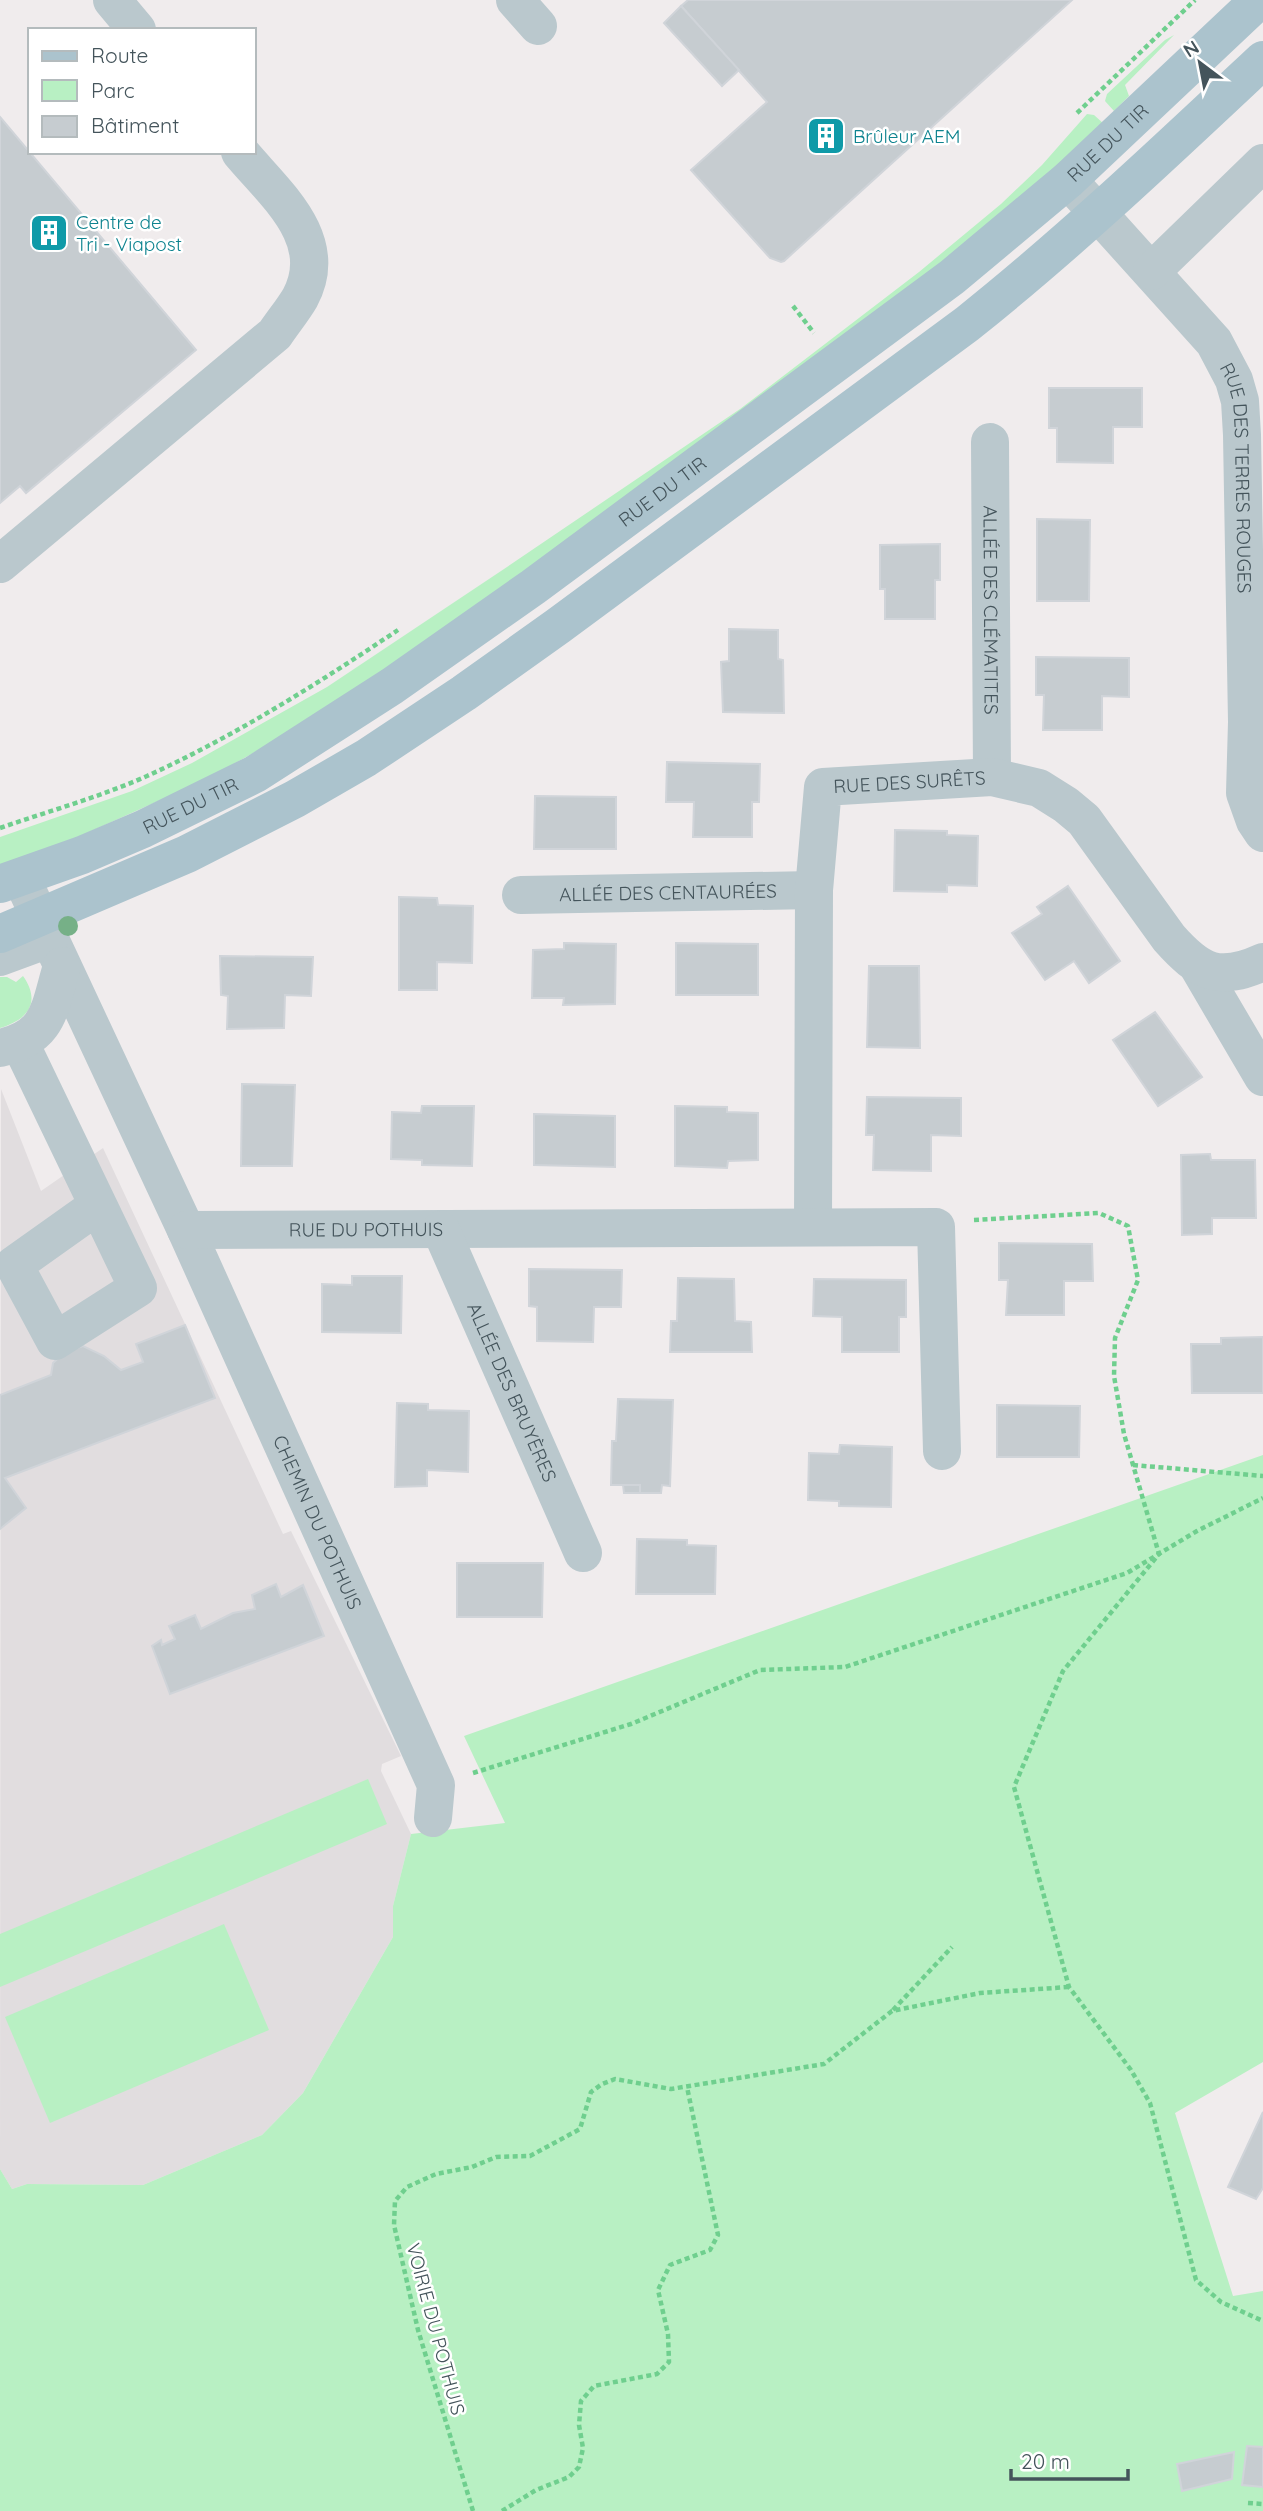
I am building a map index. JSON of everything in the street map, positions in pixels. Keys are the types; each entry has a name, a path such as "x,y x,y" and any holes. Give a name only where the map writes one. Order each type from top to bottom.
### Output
{"main road":[{"name":"RUE DU TIR","path":"10,881 82,855 142,829 255,774 426,662 533,587 952,277 1068,180 1259,0"},
{"path":"0,934 51,941 187,854 295,799 421,722 558,626 1023,280 1263,60"}],"street":[{"path":"112,0 135,28"},
{"path":"0,564 275,334 302,296 312,257 301,225 242,154"},
{"path":"1152,271 1263,163"},
{"name":"RUE DES TERRES ROUGES","path":"1068,180 1214,342 1234,380 1240,401 1255,722 1245,793 1255,821 1263,833"},
{"name":"ALLÉE DES CLÉMATITES","path":"990,442 992,777"},
{"path":"97,1206 10,1046 34,1034 45,1022 51,941 98,864 301,766 378,714 426,662"},
{"name":"RUE DES SURÊTS","path":"813,1227 814,890 823,787 992,777 1039,788 1066,805 1084,820 1169,938 1184,956 1199,968 1263,1077"},
{"path":"10,881 51,941 186,1230"},
{"name":"ALLÉE DES CENTAURÉES","path":"521,895 814,890"},
{"path":"0,957 51,941"},
{"path":"1199,968 1227,974 1263,961"},
{"path":"936,1227 942,1451"},
{"name":"RUE DU POTHUIS","path":"186,1230 936,1227"},
{"name":"CHEMIN DU POTHUIS","path":"186,1230 435,1801"},
{"name":"ALLÉE DES BRUYÈRES","path":"441,1230 583,1553"}],"path":[{"path":"1074,116 1195,0"},
{"path":"793,306 806,323"},
{"path":"0,828 165,768 304,691 407,624"},
{"path":"936,1227 947,1221 1099,1213 1128,1226 1138,1280 1115,1338 1114,1376 1124,1434 1159,1554"},
{"path":"1133,1465 1263,1476"},
{"path":"435,1801 760,1670 845,1667 1127,1573 1197,1531 1263,1498"},
{"path":"1159,1554 1063,1671 1014,1787 1069,1987 1130,2070 1150,2103 1196,2280 1221,2302 1263,2321"},
{"name":"VOIRIE DU POTHUIS","path":"473,2511 418,2330 394,2225 396,2201 407,2187 436,2174 472,2167 496,2157 530,2156 580,2129 591,2092 615,2079 671,2089 824,2064 892,2011 952,1947"},
{"path":"892,2011 980,1993 1069,1987"},
{"path":"502,2511 536,2490 569,2477 579,2467 583,2448 579,2425 581,2401 593,2386 657,2374 669,2362 668,2334 658,2290 670,2265 710,2250 718,2235 687,2087"},
{"path":"1248,2503 1263,2504"}],"shaded area":[{"path":"1,1089 41,1191 103,1148 283,1534 291,1531 401,1756 382,1764 381,1771 411,1834 393,1906 393,1937 303,2093 262,2135 143,2185 27,2184 12,2189 0,2169"}],"green space":[{"path":"1174,35 1125,85 1129,96 1114,111 1105,101 1107,94 1165,40"},
{"path":"1087,114 1094,115 1104,124 1011,214 353,697 205,780 0,872 0,837 132,791 192,763 327,687 740,409 919,272 1001,204 1042,165"},
{"path":"23,976 31,994 29,1009 18,1020 0,1028 0,977 16,982"},
{"path":"1263,1455 1263,2062 1175,2113 1233,2296 1263,2291 1263,2511 0,2511 0,2169 12,2189 27,2184 143,2185 262,2135 303,2093 393,1937 393,1906 411,1834 505,1823 464,1736"},
{"path":"368,1779 387,1824 0,1987 0,1934"},
{"path":"224,1924 269,2030 50,2123 5,2017"}],"building":[{"name":"Brûleur AEM","path":"688,0 1072,0 781,262 770,258 691,170 767,102 681,6"},
{"path":"681,6 739,70 722,86 664,23"},
{"name":"Centre de Tri - Viapost","path":"0,117 28,150 28,154 31,154 196,350 26,493 20,486 0,503"},
{"path":"1049,388 1142,388 1142,427 1113,427 1113,463 1057,462 1057,428 1049,428"},
{"path":"1037,519 1090,520 1089,601 1037,601"},
{"path":"940,544 940,580 935,580 935,619 885,619 885,589 880,589 880,545"},
{"path":"729,629 778,630 778,659 783,660 784,713 723,712 721,662 729,661"},
{"path":"1036,657 1129,658 1129,697 1102,696 1102,730 1043,730 1044,695 1036,695"},
{"path":"667,762 760,764 759,802 752,802 752,837 693,837 694,802 666,802"},
{"path":"535,796 616,797 616,849 534,849"},
{"path":"895,830 947,831 947,835 978,836 977,886 947,885 947,892 894,891"},
{"path":"1068,886 1120,961 1089,983 1074,961 1045,980 1012,933 1042,914 1037,907"},
{"path":"399,897 437,898 438,905 473,906 472,963 437,962 437,990 399,990"},
{"path":"564,943 616,944 615,1004 563,1005 564,998 532,998 533,950 564,949"},
{"path":"676,943 758,944 758,995 676,995"},
{"path":"220,956 313,957 311,996 285,995 284,1028 227,1029 228,996 221,995"},
{"path":"869,966 919,966 920,1048 867,1047"},
{"path":"1155,1012 1202,1077 1158,1106 1113,1040"},
{"path":"242,1084 295,1085 292,1166 241,1166"},
{"path":"867,1097 961,1098 961,1136 931,1135 931,1171 873,1170 874,1135 866,1135"},
{"path":"422,1106 474,1106 472,1166 422,1165 422,1160 391,1159 392,1112 421,1113"},
{"path":"675,1106 727,1107 727,1112 758,1113 758,1160 728,1161 727,1168 675,1166"},
{"path":"534,1114 615,1116 615,1167 534,1165"},
{"path":"1210,1154 1211,1160 1255,1160 1256,1218 1212,1218 1212,1234 1182,1235 1181,1155"},
{"path":"999,1243 1092,1244 1093,1281 1064,1281 1064,1315 1006,1315 1008,1280 999,1280"},
{"path":"529,1269 622,1270 621,1307 594,1307 593,1342 537,1341 537,1307 529,1306"},
{"path":"352,1276 402,1276 401,1333 322,1332 322,1284 352,1285"},
{"path":"678,1278 734,1279 735,1321 751,1322 752,1352 670,1352 671,1321 677,1321"},
{"path":"814,1279 906,1280 906,1317 899,1317 899,1352 842,1352 842,1317 813,1316"},
{"path":"185,1325 215,1398 5,1478 26,1508 0,1529 0,1395 51,1375 53,1363 66,1351 83,1346 104,1356 121,1370 143,1362 136,1344"},
{"path":"1263,1337 1263,1393 1192,1393 1191,1344 1221,1344 1221,1338"},
{"path":"618,1399 673,1400 670,1486 662,1485 661,1493 640,1493 640,1485 611,1485 612,1441 616,1441"},
{"path":"397,1403 428,1404 428,1410 469,1411 468,1472 427,1470 427,1486 395,1487"},
{"path":"997,1405 1080,1406 1079,1457 997,1457"},
{"path":"840,1445 892,1447 891,1507 839,1506 839,1501 808,1500 809,1453 839,1454"},
{"path":"623,1485 640,1485 640,1493 624,1493"},
{"path":"637,1539 687,1540 687,1545 716,1546 715,1594 636,1594"},
{"path":"457,1563 543,1563 542,1617 457,1617"},
{"path":"276,1584 281,1597 303,1585 324,1636 170,1694 152,1646 161,1640 162,1645 175,1639 169,1626 195,1615 201,1629 233,1613 255,1609 252,1595"},
{"path":"1263,2112 1263,2188 1256,2199 1228,2187"},
{"path":"1247,2446 1263,2447 1263,2487 1242,2485"},
{"path":"1234,2452 1232,2479 1182,2491 1177,2464"}],"place":[{"name":"Brûleur AEM","path":"826,136"},
{"name":"Centre de Tri - Viapost","path":"49,233"}]}
